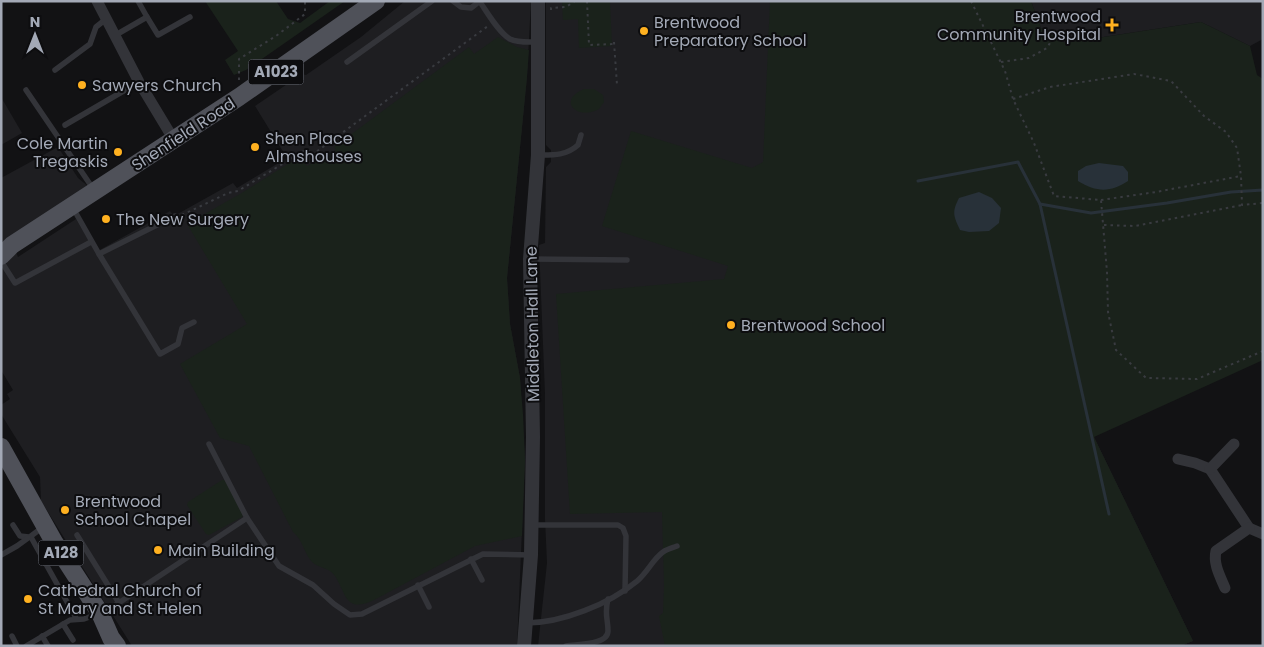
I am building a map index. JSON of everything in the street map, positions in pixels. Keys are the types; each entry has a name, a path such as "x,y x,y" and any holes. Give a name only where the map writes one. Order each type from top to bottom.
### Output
{"main road":[{"name":"Shenfield Road","path":"5,250 239,97 376,1"},
{"name":"A128","path":"1,447 7,469 35,533 100,613 111,638 117,646"}],"street":[{"path":"97,1 139,82 174,140"},
{"name":"Middleton Hall Lane","path":"524,646 532,555 533,437 530,259 538,155 538,18 540,2"},
{"path":"1210,469 1234,444"},
{"path":"1178,459 1210,469 1249,528 1263,534"},
{"path":"1225,588 1216,568 1214,559 1216,551 1249,528"}],"lane":[{"path":"138,1 158,35 190,17"},
{"path":"347,62 432,1"},
{"path":"453,1 461,7 471,8 480,2 510,39 521,42 539,42"},
{"path":"114,36 147,17"},
{"path":"55,70 90,44 96,27 106,19"},
{"path":"65,125 139,82"},
{"path":"26,90 95,192"},
{"path":"538,155 560,155 568,152 578,145 581,135"},
{"path":"72,206 98,254 160,354 178,344 182,328 194,322"},
{"path":"98,254 175,216"},
{"path":"1,261 15,283 92,242"},
{"path":"530,259 627,260"},
{"path":"209,444 248,518 279,566 313,585 334,604 350,615 362,614 483,554 532,555"},
{"path":"26,646 63,624 76,618 84,619 100,613 119,603 248,518"},
{"path":"13,525 20,536 35,533"},
{"path":"532,525 618,525 624,528 626,536 625,591"},
{"path":"1,555 18,546 35,533"},
{"path":"35,533 39,554 76,618"},
{"path":"77,535 119,603"},
{"path":"526,623 544,623 585,611 625,591 646,572 665,550 677,546"},
{"path":"471,559 482,580"},
{"path":"418,585 428,607"},
{"path":"566,646 597,642 606,638 609,632 606,615 608,599"},
{"path":"63,624 73,640"},
{"path":"12,636 18,646"},
{"path":"42,636 48,646"}],"path":[{"path":"239,97 239,59 284,31 305,14 305,1"},
{"path":"538,18 551,17 551,8 566,8 575,1"},
{"path":"587,1 589,45 614,43 617,85"},
{"path":"971,1 1001,62 1014,99 1034,143 1054,196 1101,200 1241,176"},
{"path":"175,216 186,214 228,193 238,191 307,149 312,156 494,21"},
{"path":"1001,62 1029,58 1047,48 1054,36"},
{"path":"1014,99 1050,86 1134,74 1171,81 1204,116 1226,132 1237,148 1242,204"},
{"path":"1101,200 1108,312 1116,350 1146,378 1197,379 1263,351"},
{"path":"1104,225 1135,226 1242,204 1263,203"}],"shaded area":[{"path":"205,1 276,1 288,19 300,23 330,1 345,1 246,70 234,75 225,60 238,51"},
{"path":"405,1 531,1 527,77 507,278 510,324 520,378 525,460 517,646 132,646 41,501 40,477 1,414 1,405 10,399 7,394 13,390 1,370 1,178 58,147 78,178 95,192 13,245 18,257 76,219 96,252 170,211 174,216 233,183 237,188 287,158 255,106 302,74 306,75 361,37"},
{"name":"Brentwood School","path":"546,1 961,1 1094,437 1193,641 1180,646 538,646 547,563 545,394 539,245 545,243 546,167 551,162 551,150 546,145"},
{"path":"562,1 610,1 612,46 579,48 578,19 563,20"},
{"name":"Brentwood School","path":"770,1 1031,1 1041,28 1065,43 1201,22 1250,46 1257,75 1263,79 1263,360 1094,437 1193,641 1180,646 665,646 659,616 663,613 664,585 662,512 570,514 556,294 724,279 728,266 602,226 631,131 752,168 763,162"},
{"name":"Brentwood Community Hospital","path":"1031,1 1263,1 1263,39 1250,46 1201,22 1064,43 1041,28"},
{"path":"498,37 517,47 529,50 507,278 510,324 520,378 523,414 525,460 522,536 475,546 374,600 357,605 348,600 333,573 314,564 309,558 293,532 249,446 220,438 180,364 247,324 187,224 299,157 307,166 336,150 334,147 469,47 474,54"},
{"path":"584,89 594,89 603,95 604,102 599,109 583,112 573,108 572,98"},
{"path":"1,97 22,133 1,145"},
{"path":"1099,163 1123,166 1128,172 1128,181 1115,188 1103,190 1078,181 1078,171 1086,166"},
{"path":"979,192 992,198 1001,208 999,223 989,231 969,232 960,230 954,214 959,198"},
{"path":"222,480 225,480 243,515 209,535 206,534 187,505 188,502"}],"waterway":[{"path":"918,181 1018,162 1040,204 1109,514"},
{"path":"1040,204 1091,213 1231,192 1263,190"}],"place":[{"name":"Brentwood Community Hospital","path":"1112,25"},
{"name":"Brentwood Preparatory School","path":"644,31"},
{"name":"Sawyers Church","path":"82,85"},
{"name":"Shen Place Almshouses","path":"255,147"},
{"name":"Cole Martin Tregaskis","path":"118,152"},
{"name":"The New Surgery","path":"106,219"},
{"name":"Brentwood School","path":"731,325"},
{"name":"Brentwood School Chapel","path":"65,510"},
{"name":"Main Building","path":"158,550"},
{"name":"Cathedral Church of St Mary and St Helen","path":"28,599"}]}
